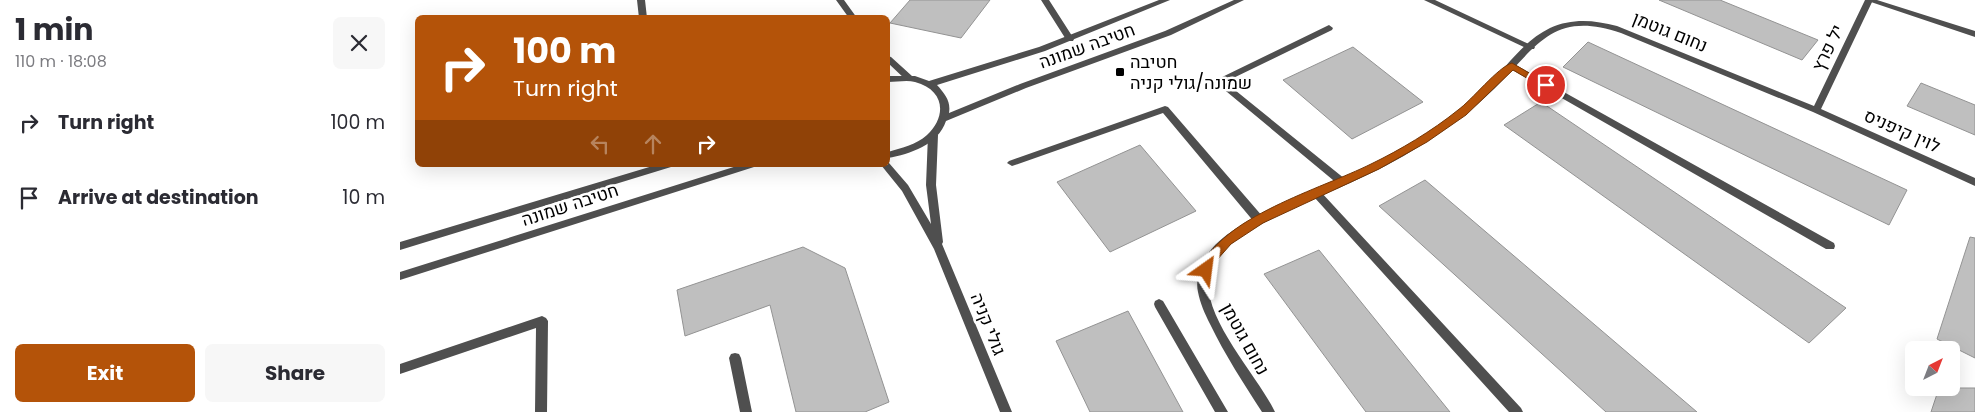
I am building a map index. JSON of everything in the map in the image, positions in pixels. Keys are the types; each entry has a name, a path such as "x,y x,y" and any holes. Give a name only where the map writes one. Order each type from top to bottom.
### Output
{"street":[{"path":"641,0 643,15"},
{"path":"840,0 842,15"},
{"path":"840,0 851,15"},
{"path":"1045,0 1070,39"},
{"name":"חטיבה שמונה","path":"930,84 989,68 1070,39 1166,0"},
{"name":"חטיבה שמונה","path":"944,119 1023,86 1168,33 1240,0"},
{"path":"1428,0 1531,47"},
{"path":"1869,0 1975,34"},
{"name":"יל פרץ","path":"1816,110 1869,0"},
{"name":"נחום גוטמן","path":"1269,412 1226,345 1207,304 1202,282 1211,259 1227,241 1259,220 1376,167 1462,112 1544,34 1578,21 1600,23 1816,110"},
{"path":"1329,28 1219,82 1342,182"},
{"path":"890,61 909,78"},
{"path":"1512,66 1830,246"},
{"path":"890,79 909,78 930,84 945,99 947,109 944,119 933,135 906,150 890,154"},
{"path":"1012,163 1165,109 1259,220"},
{"name":"לוין קיפניס","path":"1816,110 1975,182"},
{"name":"גולי קניה","path":"933,135 931,185 939,248"},
{"name":"חטיבה שמונה","path":"400,246 661,167"},
{"name":"חטיבה שמונה","path":"400,276 744,167"},
{"name":"גולי קניה","path":"888,167 905,188 939,248 1006,412"},
{"path":"1317,194 1517,412"},
{"path":"1158,304 1222,412"},
{"path":"400,370 542,321 541,412"},
{"path":"735,358 746,412"}],"building":[{"path":"910,0 990,0 961,38 890,23"},
{"path":"1659,0 1720,0 1818,40 1802,60"},
{"path":"1588,42 1907,190 1889,225 1563,67"},
{"path":"1353,47 1423,102 1352,139 1283,80"},
{"path":"1921,83 1975,105 1975,135 1907,106"},
{"path":"1541,102 1846,308 1809,343 1504,125"},
{"path":"1140,145 1196,211 1110,252 1057,182"},
{"path":"1425,180 1697,412 1606,412 1379,206"},
{"path":"1970,237 1975,238 1975,358 1960,350 1960,341 1941,341 1937,339"},
{"path":"803,247 845,268 889,402 865,412 796,412 770,305 685,336 677,290"},
{"path":"1319,250 1450,412 1366,412 1264,274"},
{"path":"1128,311 1183,412 1090,412 1056,341"},
{"path":"1960,388 1975,388 1975,412 1931,412 1936,396 1960,396"}],"place":[{"name":"חטיבה שמונה/גולי קניה","path":"1120,72"}],"route":[{"path":"1206,270 1211,259 1227,241 1259,220 1376,167 1423,139 1462,112 1512,66 1546,85"}]}
